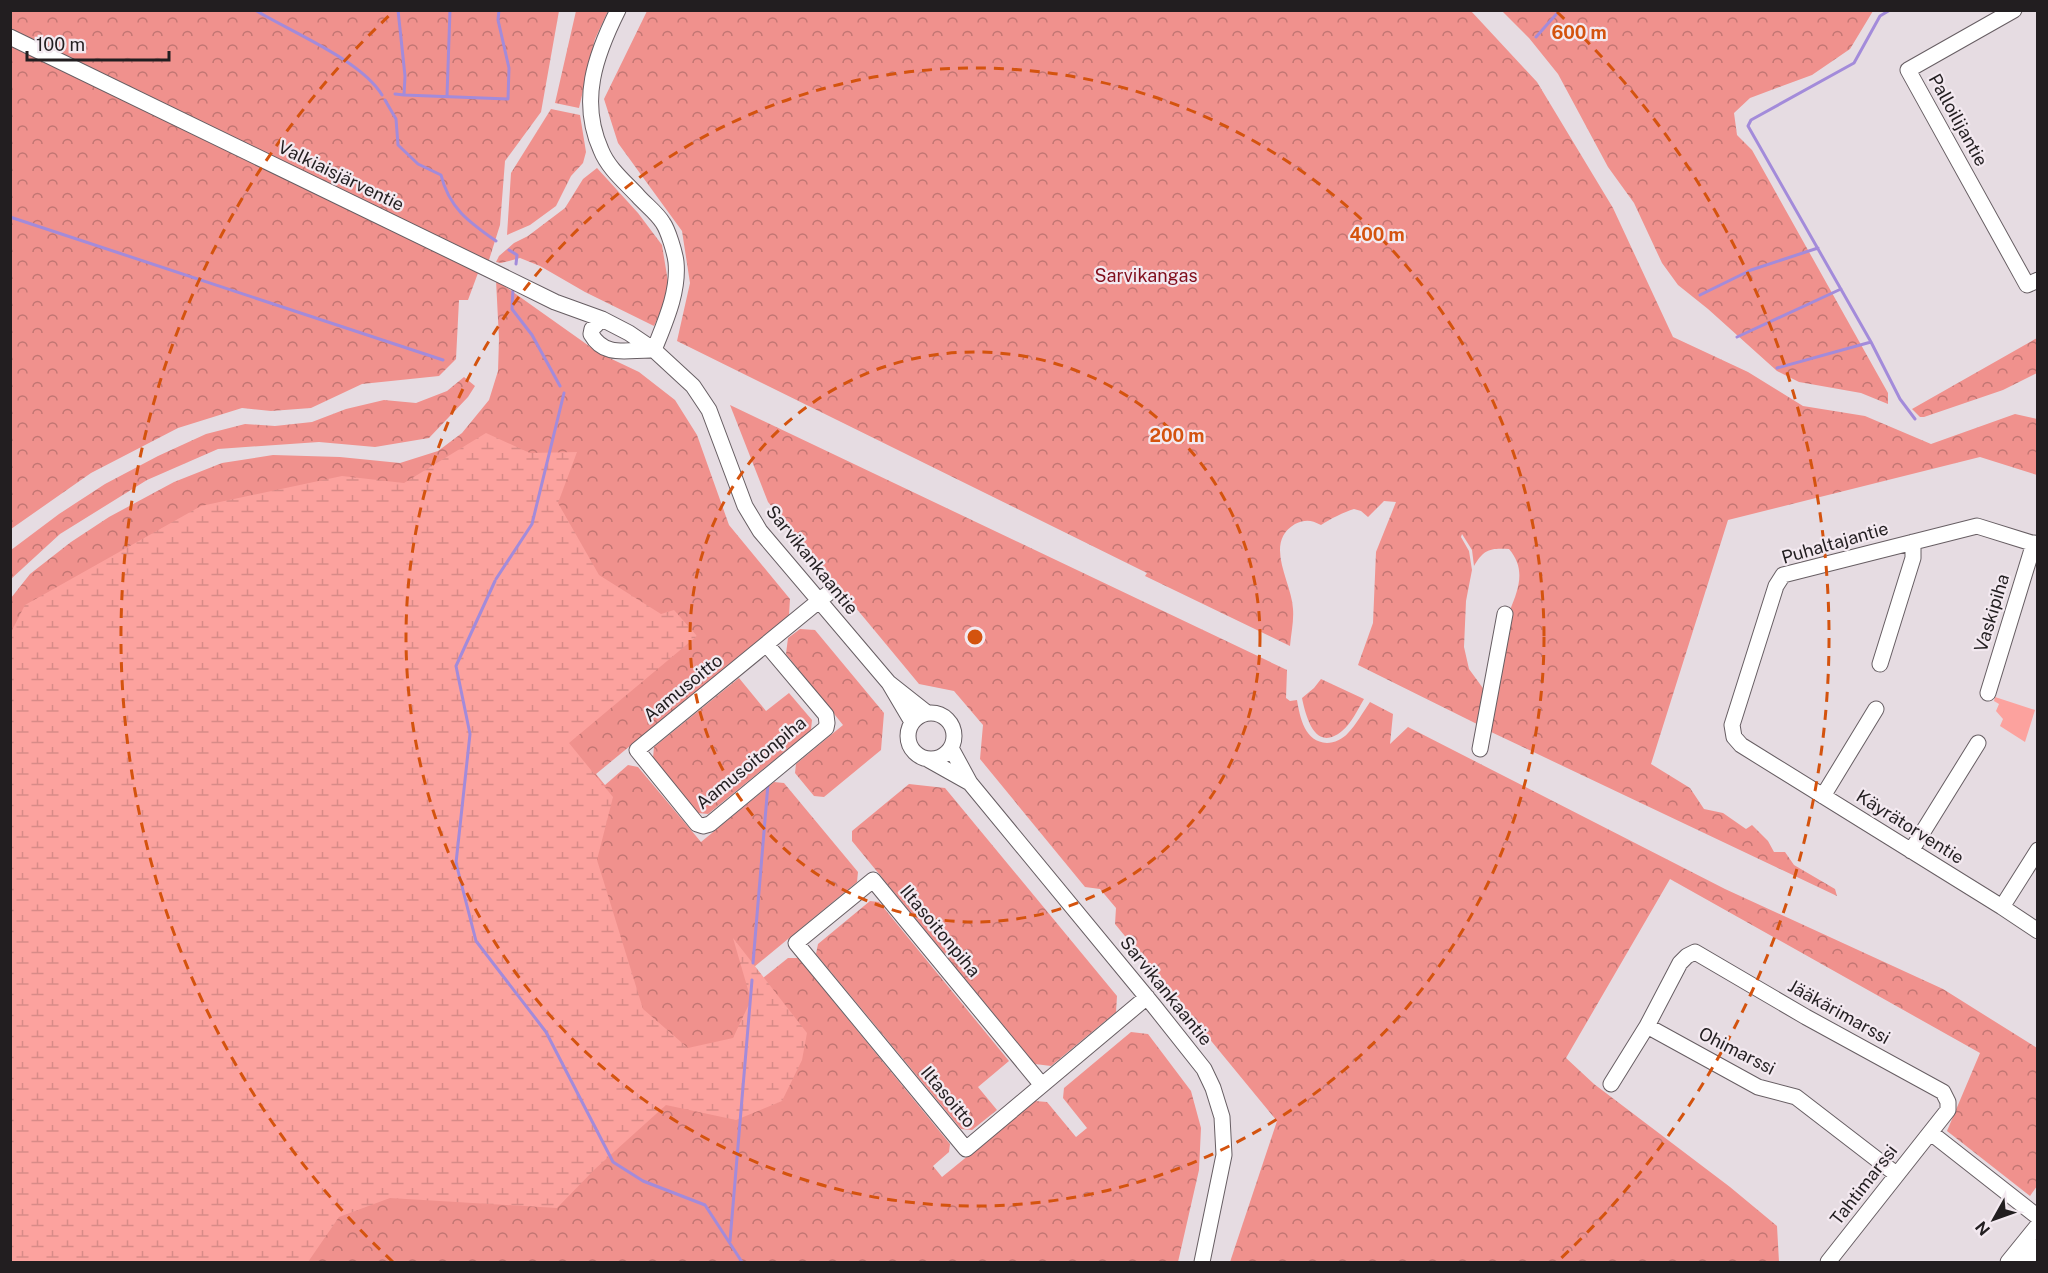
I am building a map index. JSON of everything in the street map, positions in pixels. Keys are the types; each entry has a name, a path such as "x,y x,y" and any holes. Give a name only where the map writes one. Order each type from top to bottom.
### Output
{"street":[{"path":"602,319 592,329 591,334 596,343 606,351 654,350 671,305 676,283 676,260 664,224 614,170 601,151 590,112 589,89 603,41 618,10"},
{"name":"Palloilijantie","path":"2014,10 1908,70 2027,285 2037,280"},
{"name":"Valkiaisjärventie","path":"10,37 488,268 531,291 602,319 629,333 654,350"},
{"name":"Sarvikankaantie","path":"654,350 693,386 709,410 745,506 760,531 825,596 889,683 912,722 908,730 910,746 915,753 970,783"},
{"name":"Puhaltajantie","path":"1741,745 1734,737 1732,724 1773,595 1780,578 1787,573 1977,526 2036,544"},
{"path":"1880,664 1913,558 1913,542"},
{"name":"Vaskipiha","path":"1988,693 2036,544"},
{"name":"Aamusoitto","path":"703,826 697,824 637,750 825,596"},
{"path":"1480,749 1505,614"},
{"name":"Aamusoitonpiha","path":"703,826 710,824 826,728 826,715 767,645"},
{"name":"Sarvikankaantie","path":"889,683 927,713 944,716 950,723 954,731 951,748 970,783 1204,1069 1222,1117 1224,1155 1202,1263"},
{"path":"1823,796 1876,709"},
{"path":"912,722 927,713"},
{"path":"1911,851 1978,743"},
{"name":"Käyrätorventie","path":"1741,745 2037,931"},
{"path":"930,760 942,757 951,748"},
{"path":"2002,907 2037,850"},
{"name":"Iltasoitonpiha","path":"796,943 873,880 1041,1084"},
{"name":"Iltasoitto","path":"796,943 966,1149 1147,997"},
{"name":"Jääkärimarssi","path":"1611,1084 1647,1026 1680,963 1686,956 1695,952 1806,1017 1943,1092 1948,1102 1948,1110 1931,1133"},
{"name":"Ohimarssi","path":"1647,1026 1758,1088 1796,1096 1896,1174"},
{"path":"1931,1133 2037,1217"},
{"name":"Tahtimarssi","path":"1828,1263 1896,1174 1931,1133"},
{"path":"2008,1263 2037,1225"},
{"path":"2026,1263 2037,1247"}],"green space":[{"path":"11,11 559,11 541,112 505,161 500,225 489,260 478,273 468,300 459,300 456,359 439,376 362,384 311,408 271,411 242,408 178,428 91,473 11,529"},
{"path":"576,11 608,11 595,39 579,108 555,103"},
{"name":"Sarvikangas","path":"647,11 1471,11 1537,82 1613,208 1673,337 1748,372 1803,406 1865,416 1931,444 2015,414 2037,419 2037,475 1980,457 1728,520 1651,764 1690,788 1704,809 1723,813 1746,829 1752,825 1768,841 1774,852 1785,852 1794,865 1835,889 1837,896 1489,731 1510,610 1519,579 1518,564 1509,549 1488,551 1474,566 1472,550 1462,534 1461,537 1469,551 1472,570 1466,601 1464,647 1469,669 1485,691 1479,725 1358,665 1373,623 1376,552 1396,502 1384,501 1368,517 1354,509 1321,525 1308,521 1299,522 1286,532 1281,542 1280,552 1293,609 1290,646 1145,576 1147,573 677,341 690,283 682,231 618,143 604,99"},
{"path":"1502,11 1873,11 1850,49 1812,75 1750,98 1734,113 1737,135 1752,150 1888,393 1888,404 1861,393 1799,382 1777,371 1678,285 1662,263 1634,203 1608,167 1558,74 1529,38"},
{"path":"551,109 580,115 586,152 583,163 571,176 556,206 530,225 507,235 511,173"},
{"path":"597,168 638,213 662,245 669,288 668,296 654,326 585,292 540,266 520,258 501,263 496,262 499,256 514,243 528,236 565,208 583,179"},
{"path":"496,280 599,353 639,372 675,400 697,435 729,525 790,599 789,615 596,774 605,785 628,765 638,767 701,842 774,782 784,783 858,872 857,882 754,967 763,978 788,958 798,958 950,1144 949,1152 933,1166 942,1177 1035,1101 1047,1102 1076,1137 1087,1128 1063,1098 1064,1088 1131,1032 1148,1034 1191,1091 1201,1128 1199,1170 1178,1262 11,1262 11,598 30,574 71,542 109,517 174,482 222,463 273,455 340,457 400,463 438,451 462,433 489,400 498,371"},
{"path":"2037,338 2037,373 2003,390 1924,417 1920,417 1912,409"},
{"path":"464,377 475,386 468,397 429,438 375,447 319,442 218,449 147,480 60,534 11,579 11,550 59,514 105,484 206,434 245,424 275,426 312,422 346,409 384,400 416,403 447,391"},
{"path":"730,405 1287,670 1286,698 1290,701 1297,700 1305,728 1313,738 1320,742 1330,743 1344,737 1370,702 1393,714 1390,744 1408,727 1725,889 1943,989 2037,1048 2037,1186 2030,1196 1947,1131 1980,1053 1670,879 1566,1058 1594,1084 1730,1187 1777,1226 1779,1262 1230,1262 1277,1121 1115,924 1116,908 1100,889 1085,887 980,759 983,725 954,691 919,684 768,502"},
{"path":"486,433 530,453 577,452 558,503 599,575 661,614 674,610 697,636 569,743 613,797 597,860 643,1009 688,1048 733,1038 751,1000 733,938 807,1033 802,1060 782,1101 736,1120 666,1105 595,1169 557,1208 390,1198 339,1217 308,1262 11,1262 10,634 25,605 201,506 342,476 404,483"},
{"path":"800,629 815,630 884,713 881,750 824,797 814,796 795,773 796,764 843,725 786,654 788,638"},
{"path":"739,678 766,711 789,693 812,720 811,730 708,814 698,813 653,758 654,747"},
{"path":"1321,679 1364,699 1345,728 1333,737 1325,738 1313,730 1302,698"},
{"path":"1995,697 2035,710 2025,742 2000,726 2003,719 1996,711 1999,704 1994,701"},
{"path":"909,784 945,788 1117,996 1116,1012 1051,1066 1035,1064 852,841 852,831"},
{"path":"870,901 879,902 1009,1061 978,1087 997,1110 972,1130 961,1129 816,954 818,944"}],"waterway":[{"path":"255,10 342,59 372,82 382,95"},
{"path":"395,94 404,95 405,76 398,10"},
{"path":"447,96 450,10"},
{"path":"404,95 508,99 509,68 498,20 499,10"},
{"path":"1536,37 1560,10"},
{"path":"1890,10 1880,16 1854,63 1751,120 1748,126 1871,342 1900,399 1915,419"},
{"path":"385,100 396,119 398,145 418,164 441,175 449,197 461,213 496,241"},
{"path":"10,217 443,360"},
{"path":"1700,295 1751,270 1818,248"},
{"path":"509,250 517,255 516,264"},
{"path":"513,289 512,309 532,335 560,386"},
{"path":"1737,337 1841,289"},
{"path":"1777,368 1871,342"},
{"path":"496,579 532,524 564,393"},
{"path":"495,581 456,666 470,734 456,863 476,941 546,1032 613,1162 643,1181 705,1205 742,1262"},
{"path":"753,963 768,784"},
{"path":"730,1241 752,980"}]}
